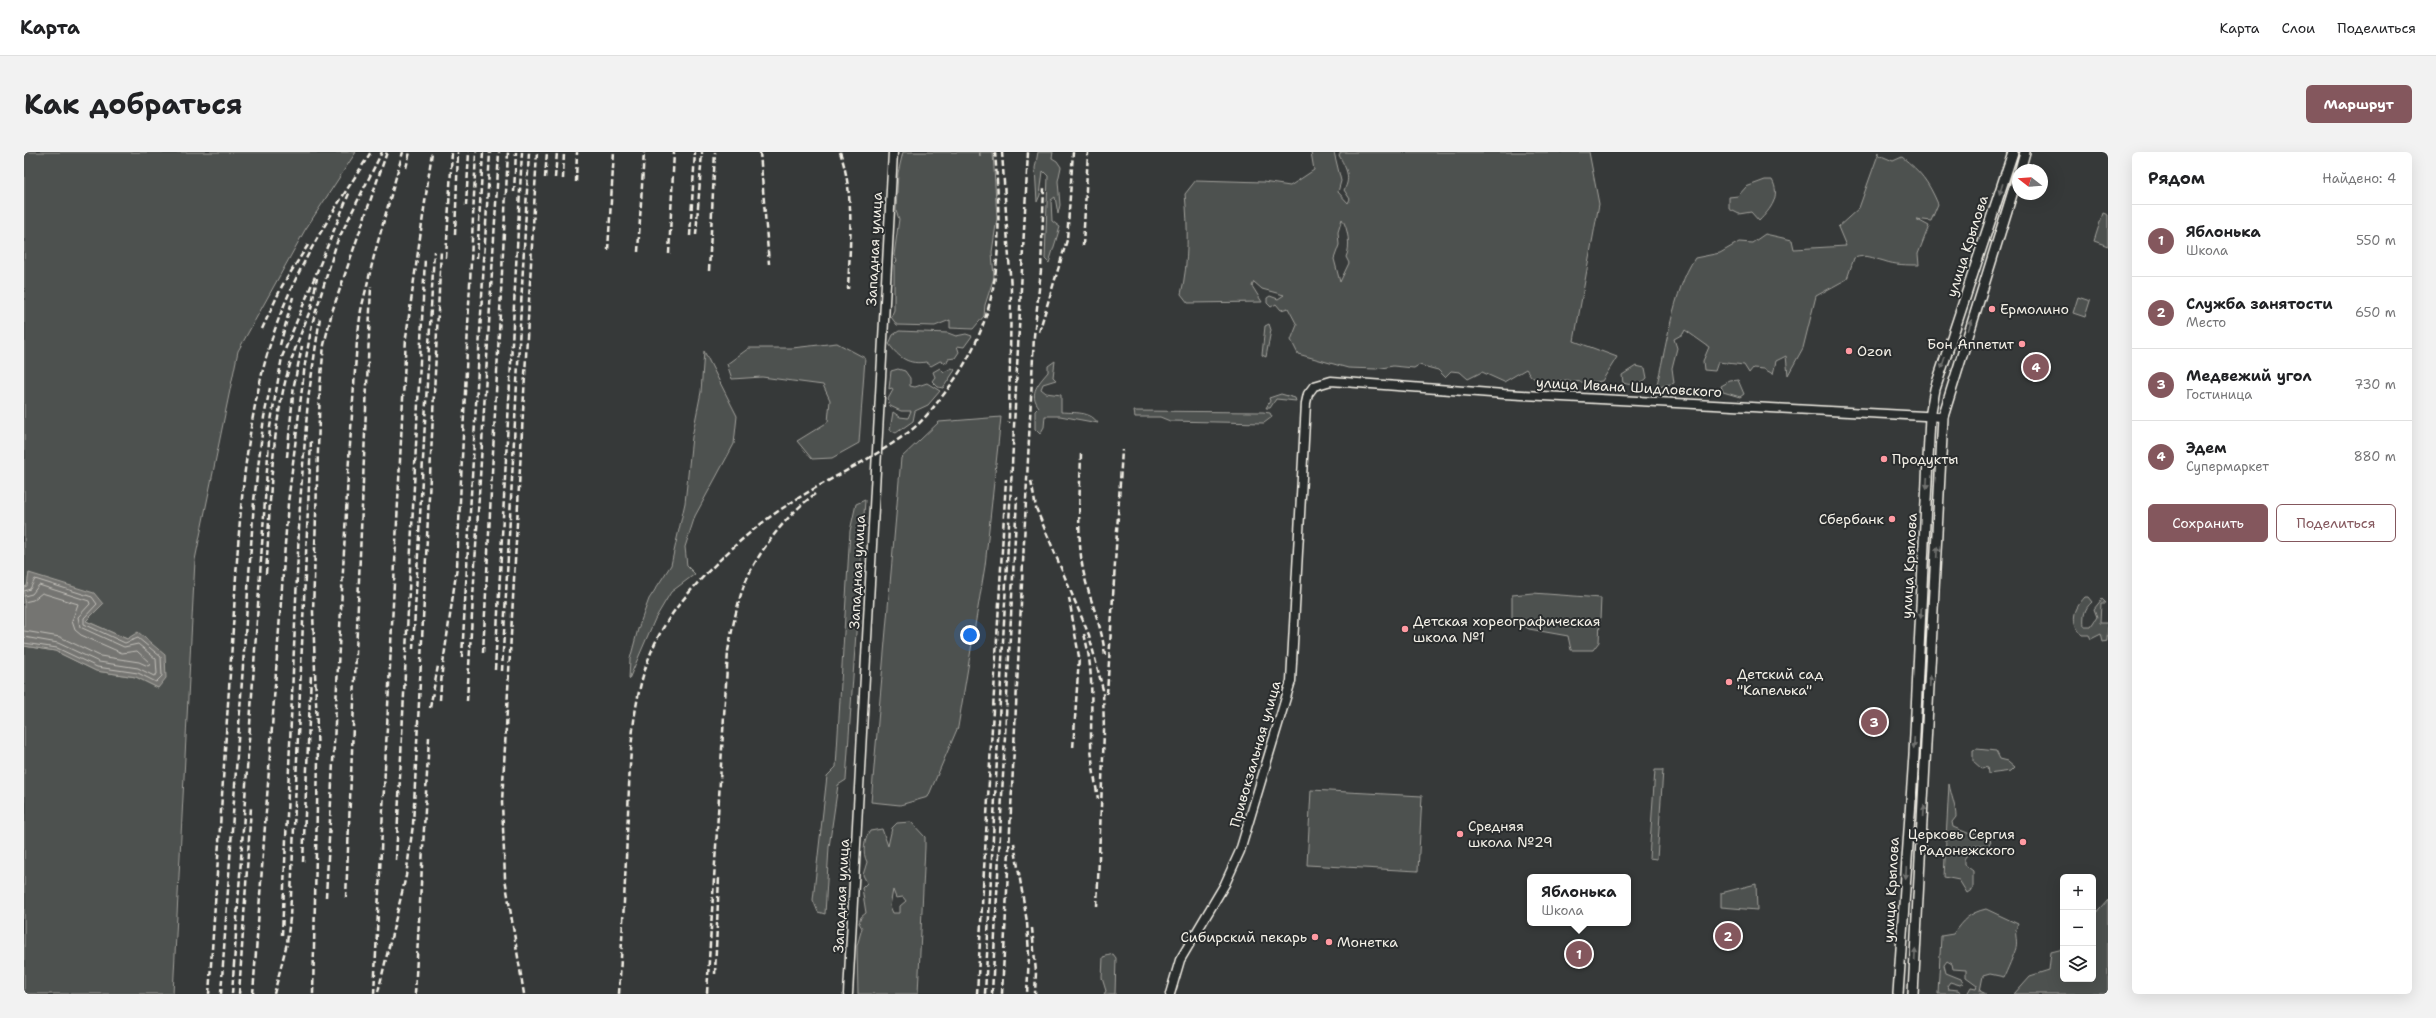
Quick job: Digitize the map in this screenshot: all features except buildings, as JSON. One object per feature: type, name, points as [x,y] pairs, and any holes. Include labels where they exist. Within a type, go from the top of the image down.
[{"type":"main road","name":"улица Крылова","points":[[1898,994],[1914,755],[1930,416],[1935,388],[2013,152]]},
{"type":"main road","points":[[2022,164],[2025,152]]},
{"type":"main road","name":"улица Крылова","points":[[1913,994],[1943,417],[2012,194]]},
{"type":"street","name":"Западная улица","points":[[848,994],[893,152]]},
{"type":"street","name":"улица Ивана Шидловского","points":[[1314,386],[1331,381],[1504,394],[1943,417]]},
{"type":"street","name":"Привокзальная улица","points":[[1170,994],[1180,960],[1225,884],[1240,851],[1290,681],[1306,403],[1308,394],[1314,386]]},
{"type":"shaded area","points":[[24,152],[356,152],[305,230],[238,351],[195,560],[173,994],[24,994],[24,646],[55,651],[96,671],[136,677],[158,688],[127,639],[86,621],[29,573],[27,587],[24,587]]},
{"type":"shaded area","points":[[903,152],[979,152],[980,156],[980,152],[993,152],[997,218],[992,252],[994,277],[985,305],[984,316],[973,329],[950,328],[950,320],[935,326],[897,325],[891,317],[894,310],[894,264],[897,261],[894,255],[899,219],[896,211],[898,173]]},
{"type":"shaded area","points":[[1038,152],[1053,152],[1052,158],[1057,161],[1061,167],[1058,181],[1060,205],[1058,214],[1055,197],[1051,200],[1052,221],[1060,227],[1049,263],[1045,259],[1048,176],[1043,171],[1040,195],[1037,202],[1035,168]]},
{"type":"shaded area","points":[[1311,152],[1334,152],[1341,181],[1338,192],[1348,203],[1350,199],[1344,190],[1348,176],[1339,155],[1341,152],[1589,152],[1599,204],[1574,341],[1617,357],[1602,381],[1589,383],[1567,380],[1541,383],[1531,376],[1526,369],[1504,382],[1482,372],[1468,379],[1460,372],[1451,371],[1445,377],[1438,370],[1419,365],[1414,368],[1393,366],[1376,369],[1348,368],[1298,354],[1291,340],[1297,325],[1288,308],[1281,310],[1276,304],[1271,307],[1267,303],[1267,298],[1270,296],[1278,299],[1284,295],[1262,289],[1254,282],[1252,286],[1262,302],[1188,303],[1181,294],[1187,257],[1187,219],[1185,194],[1196,180],[1263,182],[1290,186],[1314,170]],"holes":[[[1342,219],[1349,243],[1346,257],[1349,263],[1340,282],[1334,259],[1339,245],[1338,232]]]},
{"type":"shaded area","points":[[1879,152],[1879,155],[1893,161],[1902,157],[1909,162],[1919,172],[1931,189],[1938,204],[1931,221],[1916,219],[1929,226],[1918,254],[1919,265],[1897,264],[1866,256],[1854,258],[1847,279],[1816,296],[1803,348],[1788,375],[1786,356],[1776,361],[1773,374],[1764,369],[1753,368],[1749,373],[1744,365],[1718,362],[1715,371],[1704,370],[1703,361],[1709,347],[1685,330],[1683,334],[1674,339],[1677,348],[1672,368],[1674,383],[1656,388],[1671,321],[1681,286],[1687,271],[1695,258],[1720,253],[1739,242],[1752,243],[1765,234],[1792,240],[1794,249],[1846,246],[1838,227],[1859,208]]},
{"type":"shaded area","points":[[1765,180],[1772,180],[1775,186],[1775,197],[1771,207],[1759,221],[1751,212],[1739,214],[1729,209],[1729,197],[1738,196],[1746,187]]},
{"type":"shaded area","points":[[2103,213],[2108,215],[2108,246],[2094,241]]},
{"type":"shaded area","points":[[2078,297],[2090,301],[2085,317],[2073,313]]},
{"type":"shaded area","points":[[1269,324],[1271,330],[1266,357],[1262,355],[1265,326]]},
{"type":"shaded area","points":[[899,331],[948,333],[956,336],[966,334],[972,336],[964,347],[957,346],[959,352],[955,358],[948,359],[947,363],[940,361],[931,366],[926,362],[920,363],[909,361],[897,353],[889,344],[893,335]]},
{"type":"shaded area","points":[[837,343],[865,358],[859,443],[832,458],[812,459],[797,441],[828,422],[830,400],[823,385],[762,377],[732,379],[727,364],[749,348],[792,348]]},
{"type":"shaded area","points":[[704,351],[737,416],[734,444],[695,516],[685,547],[687,566],[695,574],[671,592],[655,619],[629,679],[630,659],[638,629],[649,599],[671,565],[685,503],[692,437],[701,392]]},
{"type":"shaded area","points":[[1055,361],[1053,377],[1056,380],[1043,384],[1041,389],[1046,393],[1061,395],[1061,412],[1091,416],[1098,423],[1060,416],[1045,416],[1044,427],[1040,434],[1035,429],[1035,411],[1039,407],[1034,397],[1036,388],[1048,372],[1048,366]]},
{"type":"shaded area","points":[[1636,366],[1645,368],[1647,378],[1636,385],[1623,383],[1622,375]]},
{"type":"shaded area","points":[[940,368],[944,372],[952,368],[955,370],[943,388],[938,387],[932,381],[935,377],[933,372]]},
{"type":"shaded area","points":[[898,369],[905,371],[910,378],[910,386],[915,387],[927,383],[940,391],[928,405],[915,411],[913,421],[896,433],[890,430],[893,412],[900,417],[908,418],[911,411],[901,411],[890,406],[888,399],[893,390],[892,388],[889,389],[891,371]]},
{"type":"shaded area","points":[[1738,380],[1744,394],[1740,397],[1723,392],[1721,386],[1730,381]]},
{"type":"shaded area","points":[[1281,394],[1295,398],[1296,401],[1276,399],[1270,408],[1266,408],[1270,401],[1269,398]]},
{"type":"shaded area","points":[[1134,411],[1263,412],[1270,413],[1272,417],[1264,423],[1170,421],[1160,417],[1135,417]]},
{"type":"shaded area","points":[[1001,417],[985,566],[958,727],[928,797],[900,805],[871,802],[901,458],[939,422]]},
{"type":"shaded area","points":[[865,500],[846,780],[838,785],[829,847],[825,914],[818,912],[813,900],[827,776],[836,767],[850,531],[856,504]]},
{"type":"shaded area","points":[[1533,593],[1601,598],[1599,642],[1593,650],[1571,650],[1568,636],[1529,629],[1512,619],[1512,595]]},
{"type":"shaded area","points":[[2085,597],[2088,597],[2092,602],[2087,607],[2085,613],[2084,626],[2091,626],[2097,617],[2094,609],[2102,599],[2106,603],[2101,603],[2100,623],[2108,623],[2107,641],[2103,642],[2101,634],[2091,639],[2089,635],[2082,635],[2078,630],[2074,616]]},
{"type":"shaded area","points":[[1973,750],[1996,751],[2000,759],[2008,761],[2015,767],[2011,771],[1988,774],[1987,767],[1982,769],[1973,761]]},
{"type":"shaded area","points":[[1655,770],[1663,770],[1657,859],[1649,858]]},
{"type":"shaded area","points":[[1949,784],[1956,813],[1956,817],[1952,822],[1953,827],[1970,834],[1982,832],[1991,841],[1988,846],[1974,846],[1964,859],[1964,864],[1973,871],[1973,889],[1967,893],[1959,880],[1944,877]]},
{"type":"shaded area","points":[[1311,790],[1422,796],[1418,871],[1307,865]]},
{"type":"shaded area","points":[[911,822],[925,837],[918,994],[858,994],[857,946],[862,928],[859,923],[861,917],[866,913],[862,888],[867,883],[863,875],[867,862],[864,850],[865,842],[870,831],[882,829],[888,846],[892,828],[897,823]],"holes":[[[893,890],[896,898],[903,897],[906,901],[900,906],[900,913],[893,913],[890,906]]]},
{"type":"shaded area","points":[[1756,884],[1757,910],[1721,907],[1721,893]]},
{"type":"shaded area","points":[[2108,900],[2108,994],[2014,994],[2030,976],[2049,970],[2051,952],[2060,950],[2060,982],[2096,982],[2096,914]]},
{"type":"shaded area","points":[[1986,909],[2018,924],[2016,931],[2016,948],[2004,977],[1990,974],[1983,976],[1980,991],[1986,994],[1967,994],[1971,987],[1976,988],[1977,985],[1966,977],[1966,970],[1953,969],[1952,964],[1947,961],[1944,965],[1946,973],[1961,979],[1963,983],[1960,985],[1950,982],[1947,986],[1948,989],[1958,990],[1963,994],[1938,994],[1941,936],[1953,934],[1967,918]]},
{"type":"shaded area","points":[[1113,954],[1116,958],[1115,994],[1104,994],[1106,991],[1102,978],[1103,957]]},
{"type":"water","points":[[29,573],[94,593],[103,604],[86,621],[127,639],[138,632],[165,655],[166,678],[158,688],[136,677],[96,671],[55,651],[24,646],[24,587],[27,586]]},
{"type":"railway","points":[[209,994],[237,557],[245,467],[252,422],[261,378],[273,336],[288,296],[316,240],[371,152]]},
{"type":"railway","points":[[253,994],[288,503],[305,364],[312,324],[337,242],[382,152]]},
{"type":"railway","points":[[313,994],[318,759],[313,612],[320,386],[324,345],[332,312],[387,152]]},
{"type":"railway","points":[[326,897],[348,474],[357,341],[361,310],[374,256],[403,152]]},
{"type":"railway","points":[[406,168],[410,152]]},
{"type":"railway","points":[[374,994],[406,337],[432,152]]},
{"type":"railway","points":[[446,258],[452,152]]},
{"type":"railway","points":[[455,235],[458,152]]},
{"type":"railway","points":[[466,206],[469,152]]},
{"type":"railway","points":[[440,700],[442,671],[457,567],[476,152]]},
{"type":"railway","points":[[477,258],[483,152]]},
{"type":"railway","points":[[462,657],[490,152]]},
{"type":"railway","points":[[467,701],[499,152]]},
{"type":"railway","points":[[483,653],[508,152]]},
{"type":"railway","points":[[514,192],[516,152]]},
{"type":"railway","points":[[495,670],[522,152]]},
{"type":"railway","points":[[502,671],[529,152]]},
{"type":"railway","points":[[524,994],[505,878],[502,802],[537,152]]},
{"type":"railway","points":[[545,178],[547,152]]},
{"type":"railway","points":[[555,178],[557,152]]},
{"type":"railway","points":[[563,179],[564,152]]},
{"type":"railway","points":[[576,182],[577,152]]},
{"type":"railway","points":[[608,250],[614,152]]},
{"type":"railway","points":[[638,252],[644,152]]},
{"type":"railway","points":[[669,254],[674,152]]},
{"type":"railway","points":[[690,236],[695,152]]},
{"type":"railway","points":[[696,235],[702,152]]},
{"type":"railway","points":[[709,271],[715,152]]},
{"type":"railway","points":[[760,152],[769,264]]},
{"type":"railway","points":[[840,152],[845,169],[850,203],[848,289]]},
{"type":"railway","points":[[619,994],[631,751],[638,696],[645,670],[655,644],[668,620],[692,590],[722,558],[755,529],[786,506],[892,444],[922,421],[944,394],[964,365],[978,337],[988,308],[995,279],[998,249],[995,152]]},
{"type":"railway","points":[[1002,152],[1011,289],[1009,423]]},
{"type":"railway","points":[[985,994],[1028,152]]},
{"type":"railway","points":[[1039,332],[1067,240],[1073,152]]},
{"type":"railway","points":[[1083,246],[1088,152]]},
{"type":"railway","points":[[1002,994],[1034,336],[1041,270],[1044,187]]},
{"type":"railway","points":[[232,994],[270,427],[282,357],[350,191]]},
{"type":"railway","points":[[262,329],[282,286],[308,245]]},
{"type":"railway","points":[[378,992],[406,876],[413,825],[441,250]]},
{"type":"railway","points":[[413,649],[434,251]]},
{"type":"railway","points":[[396,860],[425,258]]},
{"type":"railway","points":[[311,309],[317,278]]},
{"type":"railway","points":[[346,898],[371,286]]},
{"type":"railway","points":[[280,345],[293,297]]},
{"type":"railway","points":[[266,574],[272,465],[277,422],[290,365],[312,306]]},
{"type":"railway","points":[[282,935],[300,504],[308,400],[320,317]]},
{"type":"railway","points":[[287,457],[294,385],[302,346]]},
{"type":"railway","points":[[221,994],[254,501],[264,417],[270,388]]},
{"type":"railway","points":[[274,994],[287,943],[290,918],[311,440]]},
{"type":"railway","points":[[1107,694],[1122,450]]},
{"type":"railway","points":[[1081,454],[1079,523],[1080,551],[1084,576],[1101,633],[1105,657]]},
{"type":"railway","points":[[977,994],[1006,479]]},
{"type":"railway","points":[[1031,481],[1036,508],[1089,635],[1103,690],[1104,732],[1097,907]]},
{"type":"railway","points":[[707,993],[728,651],[733,627],[743,588],[755,562],[783,524],[804,502],[815,494]]},
{"type":"railway","points":[[992,994],[1017,497]]},
{"type":"railway","points":[[1069,598],[1079,657],[1073,749]]},
{"type":"railway","points":[[1084,634],[1091,674],[1091,748],[1098,799]]},
{"type":"railway","points":[[430,708],[438,666]]},
{"type":"railway","points":[[303,862],[311,674]]},
{"type":"railway","points":[[415,994],[429,737]]},
{"type":"railway","points":[[239,994],[251,807]]},
{"type":"railway","points":[[1014,843],[1027,922],[1029,955],[1027,994]]},
{"type":"railway","points":[[715,974],[719,876]]},
{"type":"railway","points":[[1032,928],[1036,972],[1035,994]]},
{"type":"place","name":"Ермолино","points":[[1992,309]]},
{"type":"place","name":"Бон Аппетит","points":[[2022,344]]},
{"type":"place","name":"Ozon","points":[[1849,351]]},
{"type":"place","name":"Эдем","points":[[2036,367]]},
{"type":"place","name":"Продукты","points":[[1884,459]]},
{"type":"place","name":"Сбербанк","points":[[1892,519]]},
{"type":"place","name":"Детская хореографическая школа №1","points":[[1405,629]]},
{"type":"place","name":"Детский сад \"Капелька\"","points":[[1729,682]]},
{"type":"place","name":"Медвежий угол","points":[[1874,722]]},
{"type":"place","name":"Средняя школа №29","points":[[1460,834]]},
{"type":"place","name":"Церковь Сергия Радонежского","points":[[2023,842]]},
{"type":"place","name":"Служба занятости","points":[[1728,936]]},
{"type":"place","name":"Сибирский пекарь","points":[[1315,937]]},
{"type":"place","name":"Монетка","points":[[1329,942]]},
{"type":"place","name":"Яблонька","points":[[1579,954]]}]
